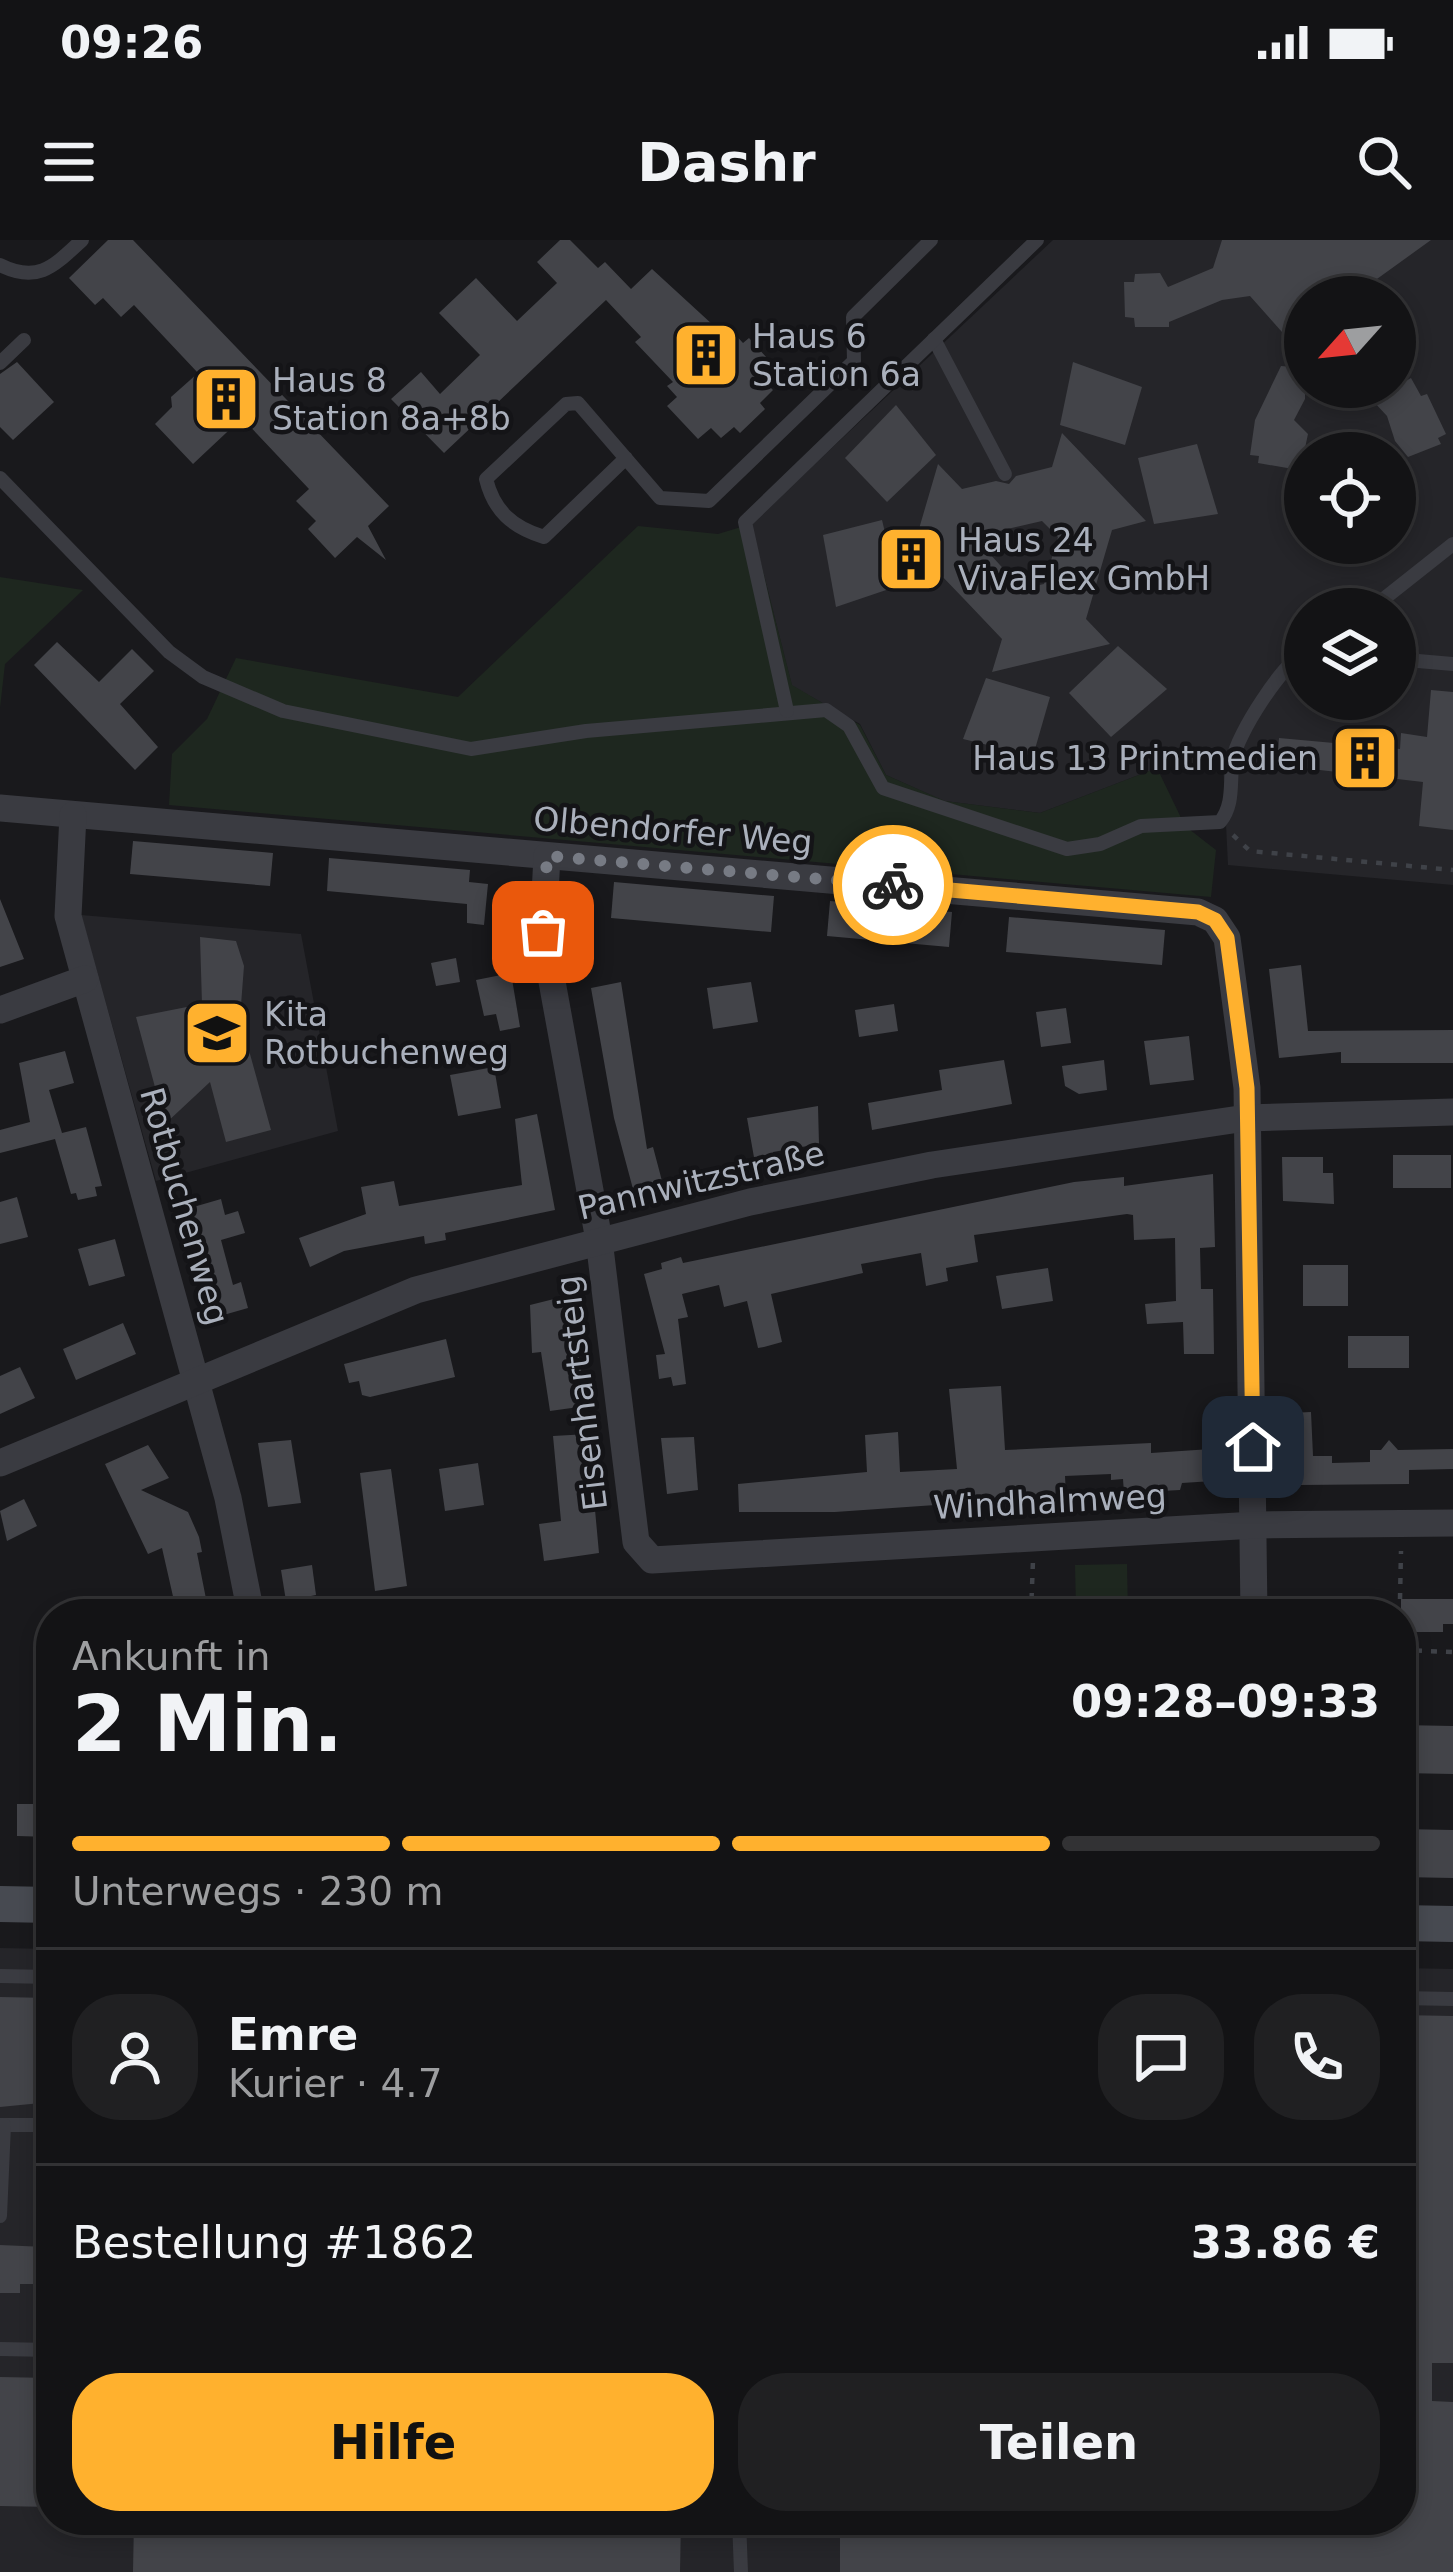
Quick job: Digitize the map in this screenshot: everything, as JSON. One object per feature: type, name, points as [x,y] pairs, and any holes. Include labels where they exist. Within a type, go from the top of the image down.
[{"type":"main road","points":[[0,1904],[36,1905]]},
{"type":"main road","points":[[1416,1923],[1453,1924]]},
{"type":"street","name":"Olbendorfer Weg","points":[[0,808],[1198,912],[1215,920],[1227,938],[1246,1118],[1254,1599]]},
{"type":"street","name":"Rotbuchenweg","points":[[74,815],[68,916],[228,1498],[248,1599]]},
{"type":"street","name":"Eisenhartsteig","points":[[547,856],[543,932],[599,1240],[636,1542],[652,1560]]},
{"type":"street","points":[[0,1010],[85,979]]},
{"type":"street","name":"Pannwitzstraße","points":[[0,1463],[416,1290],[599,1240],[932,1165],[1246,1118],[1453,1112]]},
{"type":"street","name":"Windhalmweg","points":[[652,1560],[1255,1525],[1453,1523]]},
{"type":"lane","points":[[0,266],[32,276],[49,272],[82,240]]},
{"type":"lane","points":[[626,458],[544,537],[520,530],[500,512],[486,478],[566,404],[578,403],[626,458],[660,498],[709,501],[854,361],[853,317],[931,240]]},
{"type":"lane","points":[[787,711],[745,522],[1037,240]]},
{"type":"lane","points":[[934,339],[1005,474]]},
{"type":"lane","points":[[0,363],[24,340]]},
{"type":"lane","points":[[0,478],[170,652],[203,676],[283,711],[471,749],[586,731],[826,710],[849,727],[884,788],[1067,849],[1100,844],[1141,826],[1220,822],[1230,810],[1233,754],[1284,668]]},
{"type":"lane","points":[[1397,588],[1453,544]]},
{"type":"lane","points":[[1416,661],[1453,664]]},
{"type":"lane","points":[[0,1976],[36,1977]]},
{"type":"lane","points":[[1416,1998],[1453,1999]]},
{"type":"lane","points":[[0,2216],[2,2125],[36,2126]]},
{"type":"lane","points":[[0,2349],[36,2350]]},
{"type":"lane","points":[[740,2535],[741,2572]]},
{"type":"path","points":[[1220,822],[1250,851],[1453,870]]},
{"type":"path","points":[[1400,1599],[1401,1540]]},
{"type":"path","points":[[1032,1599],[1034,1555]]},
{"type":"path","points":[[1416,1651],[1453,1652]]},
{"type":"shaded area","points":[[1053,240],[1453,240],[1453,885],[1228,865],[1223,763],[1157,768],[1040,813],[944,801],[886,775],[860,724],[792,686],[751,524]]},
{"type":"shaded area","points":[[751,524],[792,685],[860,725],[886,775],[945,801],[1040,813],[1157,768],[1185,826],[1216,850],[1211,897],[169,805],[172,754],[207,719],[236,658],[458,697],[638,526],[718,534]]},
{"type":"shaded area","points":[[0,577],[83,590],[5,664],[0,708]]},
{"type":"shaded area","name":"Kita Rotbuchenweg","points":[[81,915],[301,934],[338,1131],[156,1181]]},
{"type":"shaded area","points":[[1127,1564],[1128,1599],[1076,1599],[1075,1565]]},
{"type":"shaded area","points":[[0,1948],[36,1949],[36,2535],[1416,2535],[1416,1968],[1453,1969],[1453,2572],[0,2572]]},
{"type":"building","name":"Haus 8 Station 8a+8b","points":[[108,240],[133,240],[389,506],[368,526],[386,560],[357,537],[335,558],[308,529],[316,521],[296,501],[309,489],[242,418],[193,464],[155,424],[172,407],[171,397],[198,373],[134,305],[121,317],[103,298],[95,305],[69,278]]},
{"type":"building","points":[[560,240],[570,240],[598,268],[605,262],[631,289],[652,269],[725,336],[731,330],[743,343],[749,338],[776,368],[763,380],[773,390],[760,403],[765,409],[740,433],[734,427],[721,438],[711,428],[698,439],[667,406],[677,397],[667,386],[673,382],[635,342],[641,337],[606,300],[444,453],[391,399],[421,372],[440,394],[480,355],[439,313],[476,278],[517,321],[557,283],[537,262]]},
{"type":"building","points":[[1222,240],[1431,240],[1381,276],[1284,276],[1284,334],[1250,296],[1222,300],[1169,322],[1169,327],[1135,327],[1134,318],[1125,317],[1124,282],[1134,282],[1135,274],[1160,273],[1168,287],[1213,268]]},
{"type":"building","points":[[17,362],[54,402],[13,440],[0,427],[0,374]]},
{"type":"building","points":[[1073,362],[1142,387],[1125,445],[1060,425]]},
{"type":"building","points":[[1284,366],[1284,408],[1300,408],[1294,420],[1306,432],[1284,432],[1284,467],[1258,463],[1259,456],[1250,455],[1255,420]]},
{"type":"building","points":[[1416,387],[1421,396],[1427,394],[1446,434],[1438,438],[1441,444],[1416,454],[1416,432],[1392,432],[1380,408],[1416,408]]},
{"type":"building","points":[[896,405],[936,455],[887,502],[845,458]]},
{"type":"building","points":[[1062,433],[1146,521],[1112,530],[1086,619],[1110,644],[992,672],[1002,639],[964,599],[938,572],[904,580],[938,464],[962,489],[996,481],[1009,484],[1016,476],[1052,467]],"holes":[[[1042,521],[1058,537],[1044,584],[1022,589],[989,553],[995,532]]]},
{"type":"building","points":[[1197,444],[1218,514],[1154,524],[1138,458]]},
{"type":"building","points":[[882,520],[898,586],[836,607],[823,535]]},
{"type":"building","points":[[57,642],[99,682],[132,649],[154,671],[120,704],[158,747],[135,770],[34,665]]},
{"type":"building","points":[[1118,646],[1167,689],[1111,737],[1069,693]]},
{"type":"building","points":[[986,678],[1050,697],[1033,756],[963,739]]},
{"type":"building","name":"Haus 13 Printmedien","points":[[1431,690],[1453,692],[1453,830],[1419,826],[1423,782],[1277,765],[1279,738],[1400,749],[1401,733],[1427,737]]},
{"type":"building","points":[[133,841],[273,853],[270,886],[130,874]]},
{"type":"building","points":[[329,858],[470,870],[469,882],[488,884],[484,925],[467,923],[467,904],[327,891]]},
{"type":"building","points":[[614,882],[774,896],[771,932],[611,918]]},
{"type":"building","points":[[0,899],[24,959],[0,967]]},
{"type":"building","points":[[830,901],[952,912],[949,947],[827,936]]},
{"type":"building","points":[[1009,917],[1165,930],[1162,965],[1006,952]]},
{"type":"building","points":[[200,937],[236,941],[244,966],[240,1018],[271,1130],[226,1142],[210,1082],[165,1124],[136,1017],[202,1004]]},
{"type":"building","points":[[456,958],[460,982],[436,986],[431,963]]},
{"type":"building","points":[[1301,965],[1308,1031],[1453,1030],[1453,1063],[1341,1063],[1341,1052],[1279,1058],[1269,969]]},
{"type":"building","points":[[511,973],[520,1027],[500,1031],[496,1014],[484,1016],[476,980]]},
{"type":"building","points":[[621,982],[647,1149],[653,1147],[662,1181],[633,1189],[614,1118],[591,988]]},
{"type":"building","points":[[751,982],[758,1022],[713,1029],[707,988]]},
{"type":"building","points":[[894,1004],[898,1031],[859,1037],[855,1010]]},
{"type":"building","points":[[1066,1008],[1071,1043],[1041,1047],[1036,1012]]},
{"type":"building","points":[[1189,1036],[1194,1080],[1150,1085],[1144,1041]]},
{"type":"building","points":[[65,1051],[74,1083],[49,1090],[62,1133],[86,1127],[102,1186],[95,1187],[97,1196],[78,1200],[76,1193],[71,1194],[55,1139],[0,1153],[0,1130],[30,1122],[19,1063]]},
{"type":"building","points":[[1004,1060],[1012,1104],[872,1130],[868,1103],[942,1090],[939,1070]]},
{"type":"building","points":[[1104,1060],[1107,1090],[1079,1094],[1065,1086],[1062,1066]]},
{"type":"building","points":[[494,1067],[501,1108],[458,1116],[450,1075]]},
{"type":"building","points":[[818,1106],[819,1144],[773,1152],[774,1159],[755,1163],[747,1118]]},
{"type":"building","points":[[537,1114],[555,1210],[445,1233],[446,1240],[425,1244],[424,1236],[344,1251],[310,1267],[299,1238],[366,1214],[361,1187],[394,1181],[399,1206],[522,1185],[515,1119]]},
{"type":"building","points":[[1393,1155],[1451,1155],[1451,1188],[1393,1188]]},
{"type":"building","points":[[1282,1157],[1323,1157],[1323,1173],[1333,1173],[1334,1204],[1283,1201]]},
{"type":"building","points":[[1213,1174],[1215,1247],[1200,1248],[1201,1289],[1213,1289],[1214,1354],[1184,1354],[1183,1322],[1147,1324],[1145,1304],[1176,1301],[1175,1238],[1134,1240],[1133,1215],[1127,1214],[974,1235],[978,1262],[946,1268],[948,1281],[926,1286],[921,1253],[861,1264],[863,1273],[771,1294],[782,1342],[764,1347],[758,1348],[747,1301],[724,1307],[719,1285],[682,1294],[688,1317],[678,1319],[686,1384],[673,1386],[671,1377],[659,1379],[656,1355],[665,1354],[644,1274],[662,1269],[661,1263],[681,1257],[683,1263],[1074,1182],[1124,1177],[1124,1186]]},
{"type":"building","points":[[17,1197],[28,1237],[0,1244],[0,1202]]},
{"type":"building","points":[[221,1199],[225,1215],[238,1211],[245,1233],[221,1240],[233,1285],[241,1282],[248,1308],[220,1316],[190,1208]]},
{"type":"building","points":[[115,1239],[125,1276],[89,1286],[78,1249]]},
{"type":"building","points":[[1303,1265],[1348,1265],[1348,1306],[1303,1306]]},
{"type":"building","points":[[1048,1268],[1053,1301],[1002,1309],[996,1276]]},
{"type":"building","points":[[570,1295],[586,1406],[550,1411],[541,1352],[532,1353],[530,1305]]},
{"type":"building","points":[[123,1323],[136,1354],[76,1380],[63,1349]]},
{"type":"building","points":[[1348,1336],[1409,1336],[1409,1368],[1348,1368]]},
{"type":"building","points":[[446,1339],[455,1377],[370,1397],[362,1395],[359,1381],[349,1383],[344,1364]]},
{"type":"building","points":[[20,1367],[35,1398],[0,1414],[0,1376]]},
{"type":"building","points":[[1001,1386],[1005,1450],[1151,1443],[1151,1453],[1211,1449],[1213,1481],[1182,1483],[1180,1490],[1124,1493],[1123,1479],[1111,1480],[1111,1474],[1065,1476],[1066,1496],[835,1512],[739,1512],[738,1484],[867,1472],[865,1435],[898,1432],[900,1472],[957,1469],[949,1389]]},
{"type":"building","points":[[1311,1412],[1313,1456],[1332,1456],[1332,1463],[1370,1462],[1370,1450],[1381,1450],[1389,1440],[1398,1450],[1453,1449],[1453,1469],[1409,1470],[1409,1484],[1300,1485],[1299,1471],[1292,1471],[1290,1413]]},
{"type":"building","points":[[588,1434],[599,1553],[544,1561],[539,1524],[561,1521],[553,1436]]},
{"type":"building","points":[[694,1437],[698,1490],[667,1494],[661,1438]]},
{"type":"building","points":[[291,1440],[301,1503],[268,1507],[258,1443]]},
{"type":"building","points":[[148,1445],[169,1478],[141,1490],[188,1512],[199,1537],[202,1552],[197,1553],[206,1599],[174,1599],[162,1548],[148,1554],[105,1464]]},
{"type":"building","points":[[478,1463],[484,1505],[445,1511],[439,1469]]},
{"type":"building","points":[[391,1469],[407,1586],[375,1591],[360,1473]]},
{"type":"building","points":[[24,1499],[37,1526],[7,1541],[0,1511]]},
{"type":"building","points":[[312,1565],[316,1595],[286,1599],[281,1570]]},
{"type":"building","points":[[1416,1599],[1453,1599],[1453,1624],[1443,1624],[1443,1632],[1416,1632]]},
{"type":"building","points":[[1416,1725],[1453,1726],[1453,1774],[1416,1773]]},
{"type":"building","points":[[17,1804],[36,1804],[36,1837],[17,1836]]},
{"type":"building","points":[[1416,1829],[1453,1830],[1453,1878],[1416,1877]]},
{"type":"building","points":[[0,1997],[36,1998],[36,2103],[0,2107]]},
{"type":"building","points":[[1416,2015],[1453,2016],[1453,2363],[1432,2363],[1432,2401],[1453,2402],[1453,2572],[840,2572],[840,2535],[1416,2535]]},
{"type":"building","points":[[0,2245],[36,2247],[36,2284],[20,2284],[20,2293],[0,2293]]},
{"type":"building","points":[[0,2377],[36,2378],[36,2507],[0,2506]]},
{"type":"building","points":[[134,2535],[681,2535],[680,2572],[133,2572]]},
{"type":"way so far","points":[[543,932],[547,856],[893,885]]},
{"type":"place","name":"Haus 6 Station 6a","points":[[706,355]]},
{"type":"place","name":"Haus 8 Station 8a+8b","points":[[226,399]]},
{"type":"place","name":"Haus 24 VivaFlex GmbH","points":[[911,559]]},
{"type":"place","name":"Haus 13 Printmedien","points":[[1365,758]]},
{"type":"place","name":"Kita Rotbuchenweg","points":[[217,1033]]},
{"type":"route","points":[[893,885],[1198,912],[1215,920],[1227,938],[1247,1088],[1253,1447]]}]
